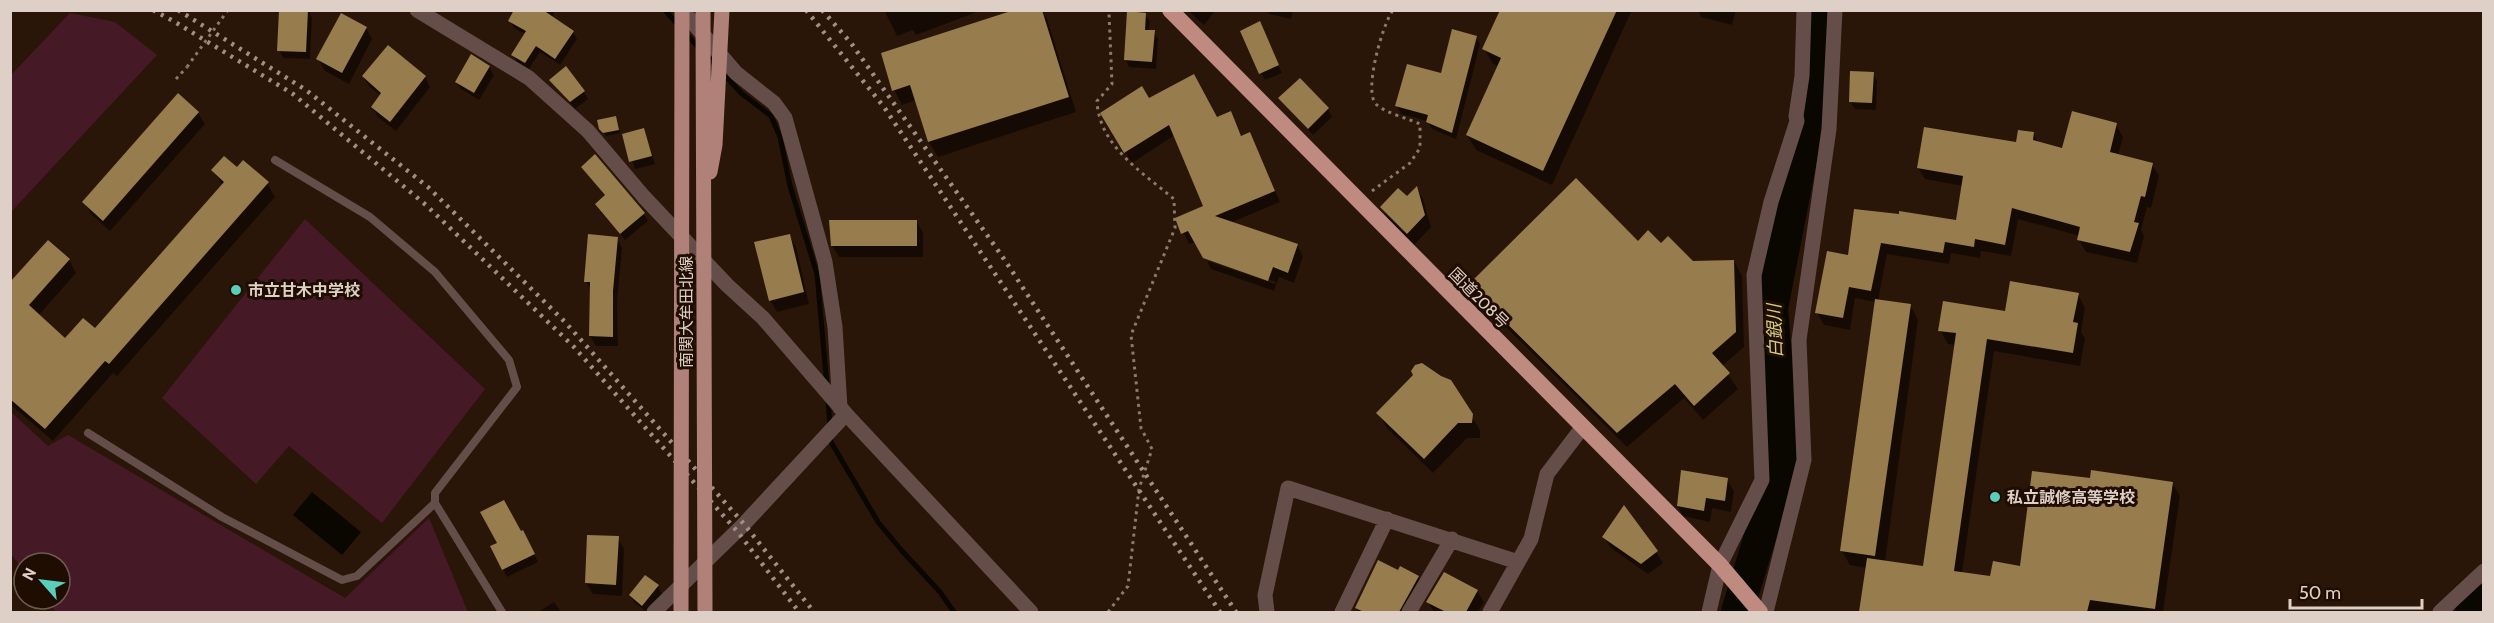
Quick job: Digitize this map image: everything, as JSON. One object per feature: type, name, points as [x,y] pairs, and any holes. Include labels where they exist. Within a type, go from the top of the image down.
[{"type":"highway","name":"国道208号","points":[[1170,10],[1720,565],[1761,612]]},
{"type":"main road","name":"南関大牟田北線","points":[[681,612],[682,10]]},
{"type":"main road","name":"南関大牟田北線","points":[[703,10],[705,612]]},
{"type":"main road","points":[[704,201],[716,145],[722,10]]},
{"type":"street","points":[[417,10],[529,78],[588,131],[644,197],[727,285],[763,318],[843,411],[1031,612]]},
{"type":"street","points":[[654,612],[744,524],[843,411],[835,327],[825,262],[785,118],[774,103],[736,74],[682,10]]},
{"type":"street","points":[[1709,612],[1720,565],[1762,480],[1754,275],[1771,202],[1797,121],[1802,76],[1804,10]]},
{"type":"street","points":[[1766,612],[1804,460],[1799,340],[1829,129],[1835,10]]},
{"type":"street","points":[[1490,612],[1531,539],[1547,474],[1582,428]]},
{"type":"street","points":[[1267,612],[1265,595],[1288,488],[1518,562]]},
{"type":"street","points":[[1342,612],[1387,519]]},
{"type":"street","points":[[1409,612],[1452,540]]},
{"type":"street","points":[[2440,612],[2484,572]]},
{"type":"lane","points":[[275,160],[370,217],[435,272],[509,360],[517,387],[435,493],[435,503],[502,612]]},
{"type":"lane","points":[[88,433],[222,517],[342,580],[357,576],[435,503]]},
{"type":"path","points":[[176,79],[228,10]]},
{"type":"path","points":[[1108,612],[1128,586],[1139,489],[1152,448],[1141,428],[1131,335],[1175,228],[1174,199],[1116,150],[1098,118],[1096,101],[1113,84],[1109,13],[1112,10]]},
{"type":"path","points":[[1358,201],[1410,163],[1420,148],[1420,124],[1377,105],[1372,98],[1375,62],[1383,31],[1393,10]]},
{"type":"shaded area","points":[[70,13],[115,22],[157,55],[11,212],[11,75]]},
{"type":"shaded area","points":[[305,219],[485,389],[382,523],[289,446],[256,484],[162,398]]},
{"type":"shaded area","points":[[11,412],[48,446],[68,435],[345,598],[429,518],[468,612],[56,612],[72,611],[72,551],[12,551],[11,554]]},
{"type":"shaded area","points":[[312,492],[361,532],[342,555],[293,515]]},
{"type":"building","points":[[279,10],[308,10],[306,52],[277,51]]},
{"type":"building","points":[[514,10],[543,10],[574,31],[555,59],[536,46],[525,63],[511,55],[526,31],[508,21]]},
{"type":"building","points":[[1014,10],[1042,10],[1069,97],[928,142],[910,85],[892,91],[881,53]]},
{"type":"building","points":[[1500,10],[1617,10],[1543,171],[1466,135],[1501,58],[1482,49]]},
{"type":"building","points":[[1127,11],[1146,13],[1145,30],[1155,30],[1152,62],[1124,60]]},
{"type":"building","points":[[341,13],[367,27],[342,73],[316,59]]},
{"type":"building","points":[[1260,21],[1279,65],[1259,74],[1240,31]]},
{"type":"building","points":[[1452,29],[1477,36],[1452,133],[1426,122],[1428,115],[1395,106],[1407,64],[1441,73]]},
{"type":"building","points":[[388,45],[426,76],[390,122],[371,107],[381,93],[362,76]]},
{"type":"building","points":[[471,54],[490,66],[474,93],[455,82]]},
{"type":"building","points":[[566,66],[585,91],[570,102],[549,80]]},
{"type":"building","points":[[1850,71],[1874,72],[1872,103],[1849,102]]},
{"type":"building","points":[[1194,74],[1217,117],[1231,111],[1241,136],[1250,132],[1275,191],[1215,216],[1298,244],[1288,273],[1273,267],[1268,281],[1203,258],[1188,231],[1181,234],[1175,218],[1203,206],[1169,125],[1124,153],[1100,113],[1142,86],[1149,98]]},
{"type":"building","points":[[1300,78],[1329,108],[1308,129],[1278,98]]},
{"type":"building","points":[[178,93],[199,112],[103,221],[82,202]]},
{"type":"building","points":[[2072,111],[2117,123],[2110,152],[2153,163],[2145,197],[2141,196],[2134,222],[2139,223],[2130,252],[2077,240],[2080,227],[2012,208],[2005,245],[1975,239],[1974,247],[1945,242],[1943,253],[1881,243],[1871,291],[1849,287],[1843,318],[1815,313],[1827,251],[1848,255],[1854,209],[1899,214],[1899,211],[1956,220],[1963,176],[1917,168],[1924,127],[2016,142],[2018,130],[2034,132],[2033,140],[2062,148]]},
{"type":"building","points":[[616,116],[619,130],[603,133],[599,129],[597,120]]},
{"type":"building","points":[[644,128],[652,156],[629,162],[622,134]]},
{"type":"building","points":[[595,154],[645,213],[620,234],[595,204],[605,195],[581,167]]},
{"type":"building","points":[[224,156],[237,167],[243,160],[269,182],[109,364],[105,361],[45,429],[10,399],[10,282],[48,240],[70,259],[29,305],[65,338],[83,318],[95,328],[224,182],[211,170]]},
{"type":"building","points":[[1576,178],[1638,241],[1648,230],[1661,243],[1668,236],[1693,261],[1734,260],[1736,332],[1712,353],[1730,373],[1694,406],[1675,384],[1617,433],[1468,285]]},
{"type":"building","points":[[1417,186],[1425,215],[1407,234],[1380,207],[1398,188],[1407,196]]},
{"type":"building","points":[[829,220],[917,220],[917,246],[831,246]]},
{"type":"building","points":[[588,234],[618,237],[613,291],[613,337],[589,336],[590,282],[584,282]]},
{"type":"building","points":[[790,234],[804,292],[769,301],[754,242]]},
{"type":"building","points":[[2010,281],[2079,293],[2073,322],[2078,323],[2073,353],[1987,339],[1954,571],[1990,576],[1993,561],[2020,566],[2032,471],[2090,478],[2091,470],[2173,482],[2155,609],[2090,600],[2087,612],[1859,612],[1867,558],[1923,566],[1956,333],[1938,331],[1943,301],[2005,311]]},
{"type":"building","points":[[1875,299],[1911,304],[1875,556],[1840,551]]},
{"type":"building","points":[[1422,363],[1451,380],[1473,414],[1472,423],[1458,423],[1424,459],[1376,413],[1413,375],[1411,371],[1415,365]]},
{"type":"building","points":[[1681,470],[1728,478],[1725,501],[1706,498],[1704,511],[1677,506]]},
{"type":"building","points":[[504,500],[535,554],[502,570],[490,546],[497,543],[480,512]]},
{"type":"building","points":[[1624,505],[1658,551],[1641,564],[1602,537]]},
{"type":"building","points":[[587,535],[619,536],[616,585],[585,583]]},
{"type":"building","points":[[1378,560],[1398,570],[1400,566],[1419,576],[1399,612],[1364,612],[1355,608]]},
{"type":"building","points":[[1444,572],[1478,590],[1466,612],[1446,612],[1426,602]]},
{"type":"building","points":[[645,575],[659,585],[642,606],[629,595]]},
{"type":"waterway","points":[[665,10],[678,25]]},
{"type":"waterway","name":"白銀川","points":[[1737,612],[1784,458],[1772,308],[1815,88],[1813,10]]},
{"type":"waterway","points":[[686,34],[700,49]]},
{"type":"waterway","points":[[707,56],[741,93],[771,116],[780,137],[790,186],[817,274],[827,386]]},
{"type":"waterway","points":[[828,398],[831,442],[878,522],[940,592],[954,612]]},
{"type":"waterway","points":[[2471,612],[2484,600]]},
{"type":"railway","points":[[153,10],[293,94],[426,205],[573,346],[737,531],[799,612]]},
{"type":"railway","points":[[178,10],[306,90],[428,187],[565,322],[744,524],[814,612]]},
{"type":"railway","points":[[806,10],[884,107],[1220,612]]},
{"type":"railway","points":[[822,10],[851,43],[1004,259],[1236,612]]},
{"type":"place","name":"市立甘木中学校","points":[[236,290]]},
{"type":"place","name":"私立誠修高等学校","points":[[1995,497]]}]
